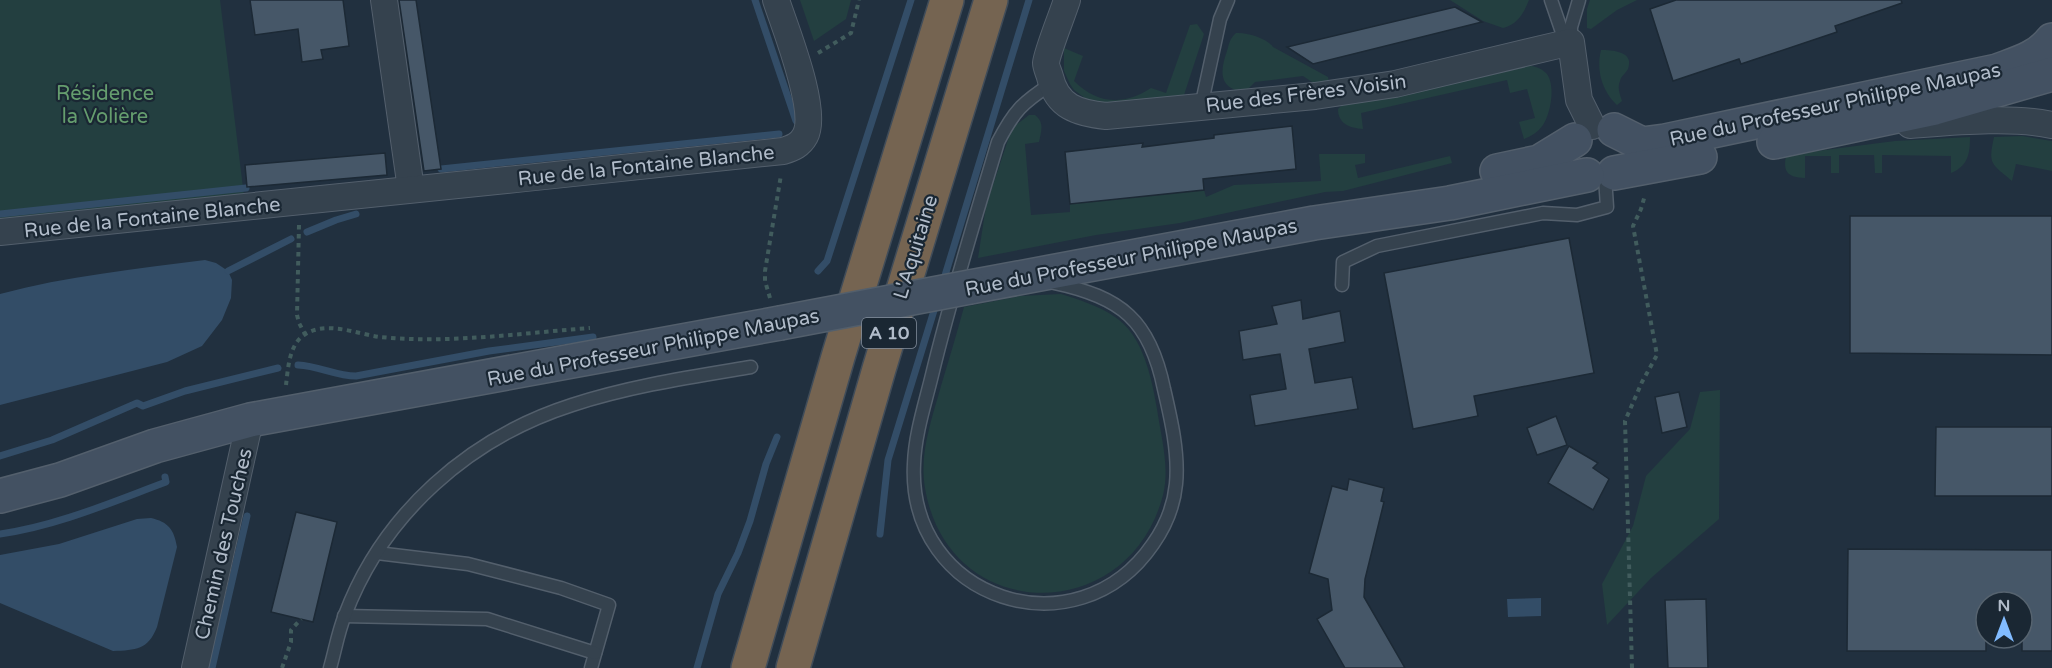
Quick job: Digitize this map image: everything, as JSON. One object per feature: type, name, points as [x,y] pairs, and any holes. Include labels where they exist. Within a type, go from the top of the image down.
[{"type":"highway","name":"A 10","points":[[748,668],[841,346],[946,0]]},
{"type":"highway","name":"L'Aquitaine","points":[[793,668],[882,358],[991,0]]},
{"type":"street","points":[[384,0],[411,189]]},
{"type":"street","name":"Rue de la Fontaine Blanche","points":[[0,232],[783,151],[797,146],[806,135],[810,118],[807,99],[776,0]]},
{"type":"street","points":[[1051,84],[1046,62],[1067,0]]},
{"type":"street","name":"Rue du Professeur Philippe Maupas","points":[[1314,223],[1465,176],[1539,162],[1594,132],[1642,144],[1752,124],[1997,71],[2029,59],[2052,40]]},
{"type":"street","points":[[1571,42],[1580,100],[1594,132]]},
{"type":"street","name":"Rue des Frères Voisin","points":[[1051,84],[1058,98],[1070,107],[1089,115],[1106,116],[1315,96],[1395,84],[1571,42]]},
{"type":"street","name":"Rue du Professeur Philippe Maupas","points":[[0,496],[60,480],[165,443],[250,420],[775,313],[970,287],[1314,223],[1602,175],[1838,130],[1935,108],[2052,74]]},
{"type":"street","name":"Rue du Professeur Philippe Maupas","points":[[1838,130],[1984,121],[2021,121],[2052,125]]},
{"type":"street","points":[[1594,132],[1620,136],[1626,152],[1620,167],[1602,175],[1576,164],[1573,156],[1594,132]]},
{"type":"street","name":"Chemin des Touches","points":[[195,668],[250,420]]},
{"type":"lane","points":[[1201,107],[1220,19],[1228,0]]},
{"type":"lane","points":[[1551,0],[1563,35],[1571,42]]},
{"type":"lane","points":[[1571,42],[1571,27],[1579,0]]},
{"type":"lane","points":[[1026,277],[1086,290],[1114,303],[1131,316],[1153,349],[1161,374],[1177,466],[1176,485],[1167,519],[1146,554],[1128,573],[1110,585],[1094,593],[1057,603],[1034,604],[1002,598],[971,584],[955,570],[940,554],[920,511],[915,487],[914,464],[919,430],[944,324],[998,142],[1011,116],[1026,101],[1051,84]]},
{"type":"lane","points":[[1341,285],[1343,262],[1377,246],[1542,213],[1577,215],[1607,207],[1602,175]]},
{"type":"lane","points":[[330,668],[344,616],[364,574],[390,531],[422,494],[465,458],[513,429],[571,405],[681,378],[751,367]]},
{"type":"lane","points":[[377,553],[468,564],[561,588],[609,605],[591,668]]},
{"type":"lane","points":[[344,616],[487,619],[595,653]]},
{"type":"path","points":[[797,66],[851,33],[859,0]]},
{"type":"path","points":[[775,313],[765,281],[765,270],[776,211],[783,151]]},
{"type":"path","points":[[1632,668],[1625,421],[1657,355],[1633,226],[1645,198],[1644,187]]},
{"type":"path","points":[[286,386],[293,351],[298,340],[305,334],[297,315],[299,227],[297,203]]},
{"type":"path","name":"Rue du Professeur Philippe Maupas","points":[[305,334],[317,329],[334,328],[399,339],[447,338],[592,328]]},
{"type":"path","points":[[282,668],[291,642],[291,630],[301,620]]},
{"type":"green space","name":"Résidence la Volière","points":[[0,0],[220,0],[244,196],[0,221]]},
{"type":"green space","points":[[800,0],[851,0],[846,19],[814,41]]},
{"type":"green space","points":[[1450,0],[1529,0],[1519,18],[1503,28],[1483,21]]},
{"type":"green space","points":[[1590,0],[1637,0],[1617,10],[1591,29],[1587,28],[1587,9]]},
{"type":"green space","points":[[1197,24],[1204,34],[1184,95],[1181,97],[1103,105],[1089,101],[1074,90],[1064,71],[1064,48],[1083,56],[1074,81],[1083,89],[1101,98],[1121,100],[1131,98],[1151,88],[1166,93],[1190,25]]},
{"type":"green space","points":[[1236,33],[1261,38],[1328,77],[1329,82],[1315,84],[1303,76],[1255,82],[1245,92],[1230,87],[1223,78],[1222,72],[1230,41]]},
{"type":"green space","points":[[1601,50],[1621,53],[1628,58],[1628,69],[1621,78],[1619,86],[1622,101],[1617,105],[1604,87],[1599,65]]},
{"type":"green space","points":[[1524,64],[1539,68],[1546,73],[1552,91],[1546,120],[1539,130],[1524,139],[1519,122],[1535,118],[1527,89],[1510,93],[1507,80],[1361,113],[1363,129],[1354,128],[1342,122],[1340,118],[1338,109],[1342,105]]},
{"type":"green space","points":[[1029,115],[1035,115],[1042,127],[1039,142],[1025,144],[1031,215],[1070,212],[1070,204],[1204,190],[1206,197],[1234,185],[1321,181],[1319,154],[1365,154],[1365,163],[1355,165],[1358,178],[1450,156],[1452,163],[1343,191],[1325,192],[1180,223],[1096,235],[978,258],[986,206],[1012,128]]},
{"type":"green space","points":[[2022,136],[2052,141],[2052,171],[2016,164],[2012,181],[1993,163],[1991,153],[1994,137]]},
{"type":"green space","points":[[1970,137],[1967,159],[1961,167],[1951,173],[1951,156],[1882,155],[1882,173],[1875,173],[1874,155],[1839,155],[1839,173],[1831,173],[1831,156],[1805,156],[1805,178],[1790,175],[1785,166],[1786,155],[1895,141]]},
{"type":"green space","points":[[1061,294],[1109,313],[1125,325],[1133,335],[1149,371],[1166,474],[1163,495],[1144,538],[1115,569],[1079,587],[1040,593],[1001,586],[967,566],[940,533],[925,488],[924,462],[930,424],[964,307],[1020,296]]},
{"type":"green space","points":[[1720,390],[1719,519],[1651,578],[1607,625],[1602,584],[1633,526],[1646,476],[1690,429],[1700,392]]},
{"type":"water","points":[[205,260],[216,263],[228,271],[232,280],[231,298],[222,320],[202,346],[167,362],[0,405],[0,294],[76,278]]},
{"type":"water","points":[[151,518],[169,527],[177,547],[157,627],[150,640],[140,647],[113,651],[0,603],[0,555],[59,544],[137,519]]},
{"type":"water","points":[[1541,598],[1541,616],[1508,617],[1507,599]]},
{"type":"building","points":[[250,0],[343,0],[349,46],[321,50],[323,59],[302,62],[298,29],[255,35]]},
{"type":"building","points":[[399,0],[416,0],[441,169],[424,171]]},
{"type":"building","points":[[1676,0],[1901,0],[1902,3],[1835,26],[1837,32],[1741,64],[1739,59],[1673,81],[1650,9]]},
{"type":"building","points":[[1455,7],[1482,22],[1313,64],[1287,47]]},
{"type":"building","points":[[1292,126],[1296,169],[1203,179],[1204,190],[1070,204],[1065,152],[1143,143],[1142,147],[1214,138],[1214,135]]},
{"type":"building","points":[[385,153],[387,175],[247,187],[245,165]]},
{"type":"building","points":[[1850,216],[2052,216],[2052,355],[1850,353]]},
{"type":"building","points":[[1569,238],[1594,373],[1474,396],[1478,416],[1413,429],[1384,273]]},
{"type":"building","points":[[1301,300],[1303,319],[1340,311],[1345,342],[1309,349],[1315,383],[1352,377],[1358,409],[1255,426],[1250,395],[1286,389],[1280,354],[1243,360],[1239,331],[1277,324],[1272,306]]},
{"type":"building","points":[[1679,392],[1687,427],[1662,433],[1655,397]]},
{"type":"building","points":[[1556,416],[1567,445],[1537,455],[1527,428]]},
{"type":"building","points":[[1936,427],[2052,427],[2052,496],[1935,496]]},
{"type":"building","points":[[1569,446],[1598,463],[1593,468],[1609,479],[1593,510],[1548,483]]},
{"type":"building","points":[[1349,479],[1384,488],[1381,501],[1384,502],[1365,579],[1364,597],[1405,668],[1345,668],[1317,619],[1332,610],[1328,579],[1309,573],[1332,486],[1347,490]]},
{"type":"building","points":[[296,512],[337,522],[313,622],[271,612]]},
{"type":"building","points":[[1848,549],[2052,550],[2052,651],[2022,651],[2034,650],[2034,590],[1974,590],[1974,650],[1986,651],[1847,651]]},
{"type":"building","points":[[1706,599],[1708,668],[1668,668],[1665,600]]},
{"type":"waterway","points":[[755,0],[796,121]]},
{"type":"waterway","points":[[818,271],[827,261],[911,0]]},
{"type":"waterway","points":[[943,282],[1029,0]]},
{"type":"waterway","points":[[441,169],[779,134]]},
{"type":"waterway","points":[[0,214],[246,188]]},
{"type":"waterway","points":[[307,232],[356,214]]},
{"type":"waterway","points":[[228,271],[291,239]]},
{"type":"waterway","points":[[880,534],[888,460],[936,304]]},
{"type":"waterway","points":[[298,365],[356,376],[489,351],[593,337]]},
{"type":"waterway","points":[[0,456],[52,440],[137,403],[143,406],[185,391],[278,368]]},
{"type":"waterway","points":[[697,668],[718,594],[738,553],[750,521],[766,464],[777,437]]},
{"type":"waterway","points":[[0,534],[42,525],[84,512],[166,482],[165,477]]},
{"type":"waterway","points":[[212,668],[247,516]]}]
